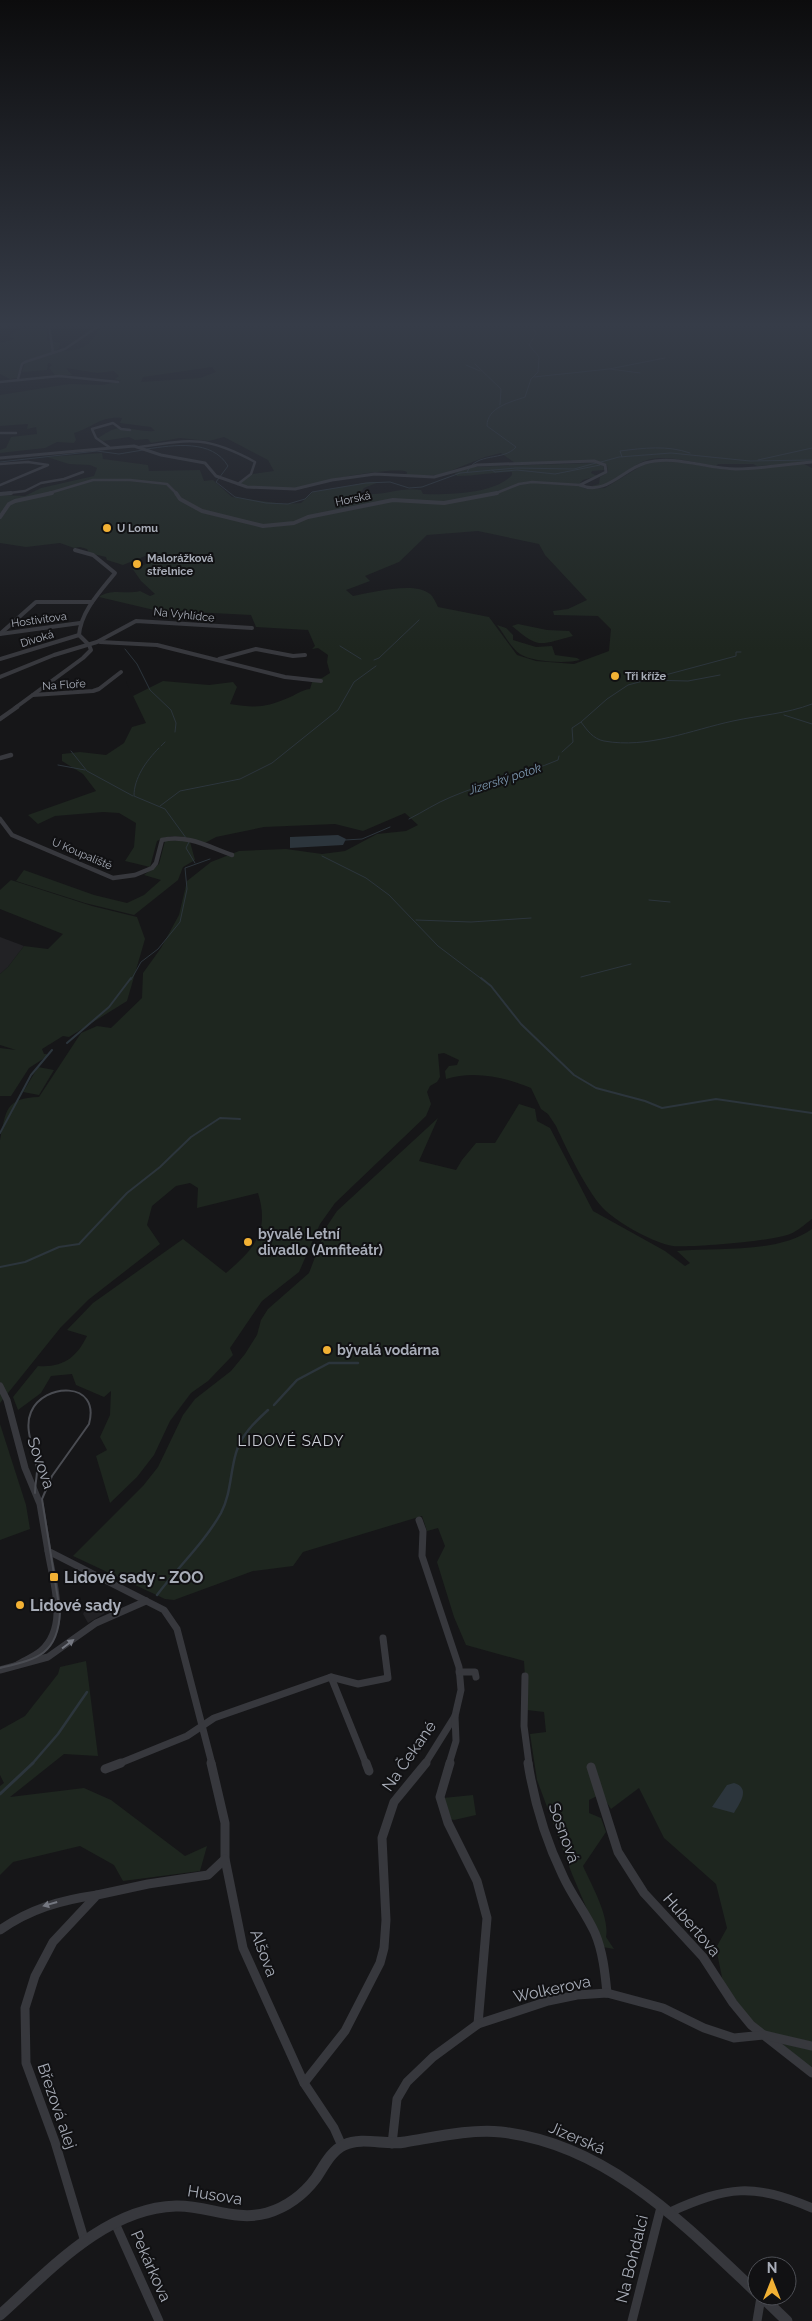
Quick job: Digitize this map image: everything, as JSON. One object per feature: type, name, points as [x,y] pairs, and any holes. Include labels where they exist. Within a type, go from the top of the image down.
[{"type":"street","points":[[94,433],[96,438],[109,447]]},
{"type":"street","points":[[0,458],[109,447],[144,448],[188,440],[220,445],[255,462],[251,474],[242,479],[238,484]]},
{"type":"street","points":[[144,448],[161,455],[205,463],[216,476],[238,484],[255,488],[295,490],[332,480],[375,474],[434,477],[477,465],[594,461],[606,467],[604,473],[580,485]]},
{"type":"street","name":"Horská","points":[[0,517],[9,504],[15,501],[68,489],[93,480],[108,479],[167,484],[172,487],[180,499],[202,511],[263,526],[294,523],[308,517],[393,500],[444,503],[494,494],[520,484],[532,482],[603,488],[644,463],[655,461],[674,461],[736,469],[812,462]]},
{"type":"street","points":[[0,464],[28,462],[48,465],[0,485]]},
{"type":"street","points":[[0,494],[25,491],[41,483],[64,479],[83,472]]},
{"type":"street","points":[[0,480],[16,478]]},
{"type":"street","points":[[0,719],[33,696],[91,650],[90,645],[79,635],[80,623],[92,602],[115,573],[107,564],[86,553]]},
{"type":"street","points":[[0,634],[36,602],[92,602]]},
{"type":"street","name":"Na Vyhlídce","points":[[0,677],[54,655],[98,642],[128,625],[145,620],[195,626],[252,628]]},
{"type":"street","name":"Hostivítova","points":[[0,634],[80,623]]},
{"type":"street","name":"Divoká","points":[[0,659],[79,635]]},
{"type":"street","points":[[98,642],[134,642],[219,660],[290,678],[321,681]]},
{"type":"street","points":[[219,660],[256,649],[293,656],[306,655]]},
{"type":"street","name":"Na Floře","points":[[33,696],[93,691],[99,689],[120,672]]},
{"type":"street","points":[[0,758],[11,755]]},
{"type":"street","name":"U Koupaliště","points":[[0,819],[12,835],[113,878],[135,875],[148,870],[156,863],[162,840],[167,838],[186,839],[230,855]]},
{"type":"street","name":"Sovova","points":[[0,1386],[7,1400],[25,1468],[40,1504],[48,1551]]},
{"type":"street","name":"Na Čekané","points":[[304,2083],[345,2031],[380,1963],[384,1948],[386,1920],[382,1838],[394,1802],[411,1779],[430,1759],[455,1716],[460,1690],[459,1672],[422,1556],[423,1531],[419,1520]]},
{"type":"street","points":[[48,1551],[146,1601]]},
{"type":"street","points":[[11,1668],[42,1650],[55,1633],[57,1613],[48,1551]]},
{"type":"street","points":[[0,1670],[48,1657],[96,1623],[146,1601]]},
{"type":"street","name":"Alšova","points":[[146,1601],[164,1610],[177,1629],[203,1725],[225,1823],[225,1859],[242,1948],[304,2083],[334,2128],[342,2146]]},
{"type":"street","points":[[105,1769],[160,1748],[223,1715],[331,1677],[358,1684],[388,1678],[382,1638]]},
{"type":"street","points":[[459,1672],[477,1673]]},
{"type":"street","name":"Sosnová","points":[[525,1676],[523,1728],[528,1774],[540,1818],[559,1869],[594,1932],[604,1963],[608,1993]]},
{"type":"street","points":[[331,1677],[369,1771]]},
{"type":"street","points":[[455,1716],[456,1741],[440,1797],[448,1823],[477,1882],[487,1918],[478,2024]]},
{"type":"street","name":"Hubertova","points":[[591,1767],[618,1852],[644,1893],[703,1957],[732,2003],[751,2025],[812,2073]]},
{"type":"street","points":[[0,1930],[12,1921],[42,1906],[148,1884],[208,1875],[225,1859]]},
{"type":"street","name":"Březová alej","points":[[85,2242],[55,2142],[26,2063],[25,2008],[34,1976],[53,1942],[97,1895]]},
{"type":"street","name":"Wolkerova","points":[[392,2144],[397,2099],[407,2082],[433,2057],[478,2024],[548,2001],[577,1995],[608,1993],[663,2008],[704,2028],[734,2038],[764,2035],[812,2046]]},
{"type":"street","name":"Jizerská","points":[[342,2146],[362,2142],[392,2144],[482,2132],[526,2135],[602,2165],[666,2209],[747,2284]]},
{"type":"street","name":"Husova","points":[[0,2315],[85,2242],[115,2223],[144,2210],[174,2206],[193,2207],[232,2216],[252,2217],[268,2213],[286,2205],[310,2186],[342,2146]]},
{"type":"street","points":[[666,2209],[700,2198],[743,2189],[762,2190],[787,2197],[812,2208]]},
{"type":"street","name":"Na Bohdalci","points":[[632,2321],[666,2209]]},
{"type":"street","name":"Pekárkova","points":[[115,2223],[159,2321]]},
{"type":"street","points":[[757,2321],[759,2306]]},
{"type":"street","points":[[771,2306],[787,2321]]},
{"type":"shaded area","points":[[74,433],[76,440],[74,443],[57,442],[45,448],[0,453],[0,450],[6,448],[11,437]]},
{"type":"shaded area","points":[[107,433],[812,433],[812,462],[757,466],[753,464],[718,464],[716,466],[673,458],[655,458],[639,463],[614,481],[588,487],[599,484],[600,477],[608,472],[607,465],[602,462],[515,463],[501,453],[485,457],[440,475],[406,476],[407,472],[393,471],[329,480],[303,488],[270,488],[241,485],[241,482],[253,474],[274,471],[268,460],[224,437],[209,441],[180,438],[151,443],[148,439],[135,440],[129,437],[103,441],[98,438]]},
{"type":"shaded area","points":[[102,453],[103,459],[148,465],[149,471],[200,470],[204,481],[213,480],[232,497],[284,504],[301,503],[313,492],[370,482],[379,482],[364,488],[360,493],[375,494],[406,489],[421,490],[423,494],[470,492],[494,486],[512,475],[512,472],[457,476],[455,473],[471,467],[596,463],[603,466],[604,470],[592,471],[591,473],[597,476],[583,480],[578,485],[586,489],[605,488],[646,463],[667,460],[728,470],[804,464],[812,468],[812,1219],[790,1234],[751,1241],[697,1246],[673,1246],[647,1237],[620,1222],[599,1204],[578,1171],[556,1126],[548,1114],[541,1109],[531,1088],[489,1076],[467,1075],[446,1079],[445,1071],[449,1066],[457,1065],[459,1060],[444,1053],[438,1054],[440,1077],[437,1082],[430,1086],[427,1092],[431,1104],[426,1116],[335,1203],[320,1224],[299,1272],[262,1301],[230,1348],[233,1355],[208,1381],[191,1393],[170,1421],[154,1455],[137,1477],[110,1503],[96,1456],[107,1450],[100,1437],[110,1415],[111,1391],[104,1397],[76,1385],[72,1374],[51,1376],[41,1393],[18,1410],[13,1397],[38,1366],[62,1363],[79,1350],[87,1336],[67,1330],[93,1303],[183,1239],[226,1273],[252,1247],[261,1229],[261,1207],[258,1193],[197,1208],[198,1188],[190,1183],[176,1186],[152,1206],[147,1225],[160,1244],[88,1300],[61,1327],[0,1403],[0,1140],[9,1108],[19,1100],[39,1097],[81,1033],[97,1026],[111,1028],[142,998],[143,973],[161,948],[179,915],[187,881],[211,862],[239,851],[286,849],[322,854],[345,851],[377,834],[406,831],[418,825],[405,813],[363,831],[335,824],[264,827],[216,837],[203,844],[192,839],[174,836],[157,841],[150,867],[125,861],[134,847],[136,823],[119,813],[103,812],[55,816],[38,824],[28,815],[96,791],[83,774],[62,761],[62,754],[80,752],[106,755],[124,743],[132,727],[146,723],[133,696],[163,681],[209,685],[233,682],[237,687],[230,704],[259,706],[280,701],[310,689],[313,679],[322,678],[330,673],[327,662],[328,655],[318,648],[312,649],[315,646],[308,630],[256,627],[251,615],[154,610],[99,597],[114,592],[140,591],[150,596],[155,594],[141,581],[132,568],[154,562],[158,557],[150,554],[123,565],[107,560],[106,557],[89,553],[87,549],[74,548],[60,543],[26,547],[0,543],[0,495],[25,496],[41,488],[94,476],[97,468],[90,465],[69,464],[47,457]],"holes":[[[478,531],[539,544],[545,555],[587,600],[568,609],[553,611],[554,615],[598,616],[611,629],[609,651],[574,664],[536,661],[517,655],[489,617],[438,607],[431,595],[423,590],[403,588],[353,596],[346,590],[370,581],[365,576],[399,562],[427,535]]]},
{"type":"shaded area","points":[[518,624],[547,630],[569,631],[573,636],[546,643],[534,642],[512,626]]},
{"type":"shaded area","points":[[497,625],[506,628],[513,635],[513,640],[536,647],[552,646],[555,655],[580,660],[549,662],[525,657],[514,648]]},
{"type":"shaded area","points":[[338,835],[346,839],[343,845],[290,848],[290,837]]},
{"type":"shaded area","points":[[182,840],[190,842],[195,860],[183,867],[178,880],[134,915],[85,903],[16,881],[24,870],[94,895],[127,903],[144,895],[161,880],[144,875],[159,864],[165,841]]},
{"type":"shaded area","points":[[11,880],[92,906],[137,917],[145,939],[127,1001],[69,1037],[63,1036],[42,1049],[44,1054],[47,1054],[46,1057],[29,1068],[11,1096],[0,1096],[0,1048],[16,1050],[0,1045],[0,974],[8,967],[24,946],[48,949],[63,934],[0,909],[0,890]]},
{"type":"shaded area","points":[[0,937],[24,946],[8,967],[0,974]]},
{"type":"shaded area","points":[[38,1067],[54,1070],[39,1095],[23,1092]]},
{"type":"shaded area","points":[[519,1104],[535,1109],[537,1121],[550,1128],[593,1211],[665,1251],[685,1266],[690,1263],[677,1251],[765,1246],[798,1237],[812,1229],[812,2042],[763,2031],[747,2015],[723,1982],[716,1948],[727,1928],[716,1884],[664,1838],[639,1788],[611,1809],[601,1794],[589,1800],[589,1813],[601,1818],[606,1832],[583,1866],[603,1910],[606,1937],[614,1949],[603,1947],[572,1874],[537,1780],[530,1734],[546,1732],[544,1712],[527,1710],[524,1661],[466,1645],[454,1617],[437,1562],[445,1546],[438,1528],[427,1531],[422,1516],[303,1552],[293,1566],[253,1571],[174,1600],[165,1599],[73,1556],[143,1486],[158,1467],[183,1415],[195,1399],[231,1371],[257,1335],[261,1320],[268,1309],[309,1273],[327,1226],[337,1211],[438,1118],[419,1161],[456,1170],[476,1143],[495,1143]]},
{"type":"shaded area","points":[[0,1424],[26,1505],[30,1529],[0,1540]]},
{"type":"shaded area","points":[[99,1602],[105,1613],[88,1623],[83,1614],[85,1610]]},
{"type":"shaded area","points":[[86,1661],[98,1756],[64,1754],[10,1797],[84,1788],[111,1800],[185,1856],[207,1846],[200,1871],[123,1881],[114,1865],[80,1846],[13,1862],[0,1875],[0,1786],[4,1783],[0,1775],[0,1730],[25,1716],[58,1674],[60,1667]]},
{"type":"shaded area","points":[[734,1783],[742,1788],[743,1796],[734,1813],[712,1807],[727,1785]]},
{"type":"shaded area","points":[[473,1795],[476,1815],[451,1819],[443,1798]]},
{"type":"shaded area","points":[[781,2043],[812,2050],[812,2069]]},
{"type":"waterway","points":[[467,472],[477,461],[511,452],[516,447],[497,433]]},
{"type":"waterway","points":[[147,449],[169,446],[192,446],[212,451],[221,457],[228,466],[216,482],[235,497],[266,503],[288,504],[305,499],[312,492],[366,483],[390,482],[409,488],[422,487],[460,473],[492,470]]},
{"type":"waterway","points":[[622,457],[620,451],[647,448],[673,449],[690,453]]},
{"type":"waterway","points":[[758,460],[812,448]]},
{"type":"waterway","points":[[0,462],[97,451],[119,454],[143,450]]},
{"type":"waterway","points":[[622,457],[671,453],[750,461],[812,460]]},
{"type":"waterway","points":[[601,462],[622,457]]},
{"type":"waterway","points":[[492,470],[495,472],[517,470],[555,474],[600,465],[599,462]]},
{"type":"waterway","points":[[492,470],[516,468],[574,469],[596,463]]},
{"type":"waterway","points":[[374,660],[379,658],[419,620]]},
{"type":"waterway","points":[[340,646],[361,659]]},
{"type":"waterway","points":[[125,649],[137,664],[150,690],[171,710],[176,723],[175,732]]},
{"type":"waterway","points":[[646,680],[736,656],[736,652],[741,652]]},
{"type":"waterway","points":[[160,806],[180,791],[240,779],[272,763],[338,710],[354,682],[376,666]]},
{"type":"waterway","points":[[646,680],[688,681],[720,675]]},
{"type":"waterway","points":[[581,722],[607,699],[628,685],[646,680]]},
{"type":"waterway","name":"Jizerský potok","points":[[581,722],[591,734],[600,740],[637,743],[653,741],[812,704]]},
{"type":"waterway","points":[[784,715],[812,724]]},
{"type":"waterway","name":"Jizerský potok","points":[[562,752],[573,742],[572,728],[581,722]]},
{"type":"waterway","points":[[161,746],[165,742]]},
{"type":"waterway","points":[[159,748],[138,776],[134,796],[165,809],[189,842],[186,848],[195,863]]},
{"type":"waterway","points":[[71,751],[87,771],[133,796]]},
{"type":"waterway","name":"Jizerský potok","points":[[409,819],[451,797],[545,765],[558,760],[559,756]]},
{"type":"waterway","points":[[58,765],[85,770]]},
{"type":"waterway","name":"Jizerský potok","points":[[345,840],[362,839],[390,827]]},
{"type":"waterway","points":[[322,856],[366,878],[389,895],[438,946],[483,980]]},
{"type":"waterway","name":"Jizerský potok","points":[[131,980],[141,962],[158,949],[180,922],[187,889],[185,868],[210,859]]},
{"type":"waterway","points":[[649,900],[670,902]]},
{"type":"waterway","points":[[416,920],[471,922],[531,918]]},
{"type":"waterway","points":[[581,977],[631,964]]},
{"type":"waterway","name":"Jizerský potok","points":[[67,1043],[109,1007],[131,978]]},
{"type":"waterway","points":[[481,978],[491,986],[521,1024],[574,1075],[596,1088],[645,1101],[662,1108],[716,1099],[812,1113]]},
{"type":"waterway","name":"Jizerský potok","points":[[0,1133],[31,1075],[52,1050]]},
{"type":"waterway","points":[[0,1267],[25,1262],[59,1247],[79,1244],[127,1193],[160,1167],[191,1137],[220,1118],[240,1119]]},
{"type":"waterway","points":[[274,1405],[297,1380],[329,1363],[358,1363]]},
{"type":"waterway","points":[[157,1595],[199,1545],[221,1513],[229,1491],[238,1446],[249,1429],[268,1410]]},
{"type":"waterway","points":[[32,1764],[58,1734],[87,1692]]},
{"type":"waterway","points":[[0,1794],[32,1764]]},
{"type":"tram line","points":[[0,1668],[35,1658],[43,1653],[55,1638],[60,1612],[42,1499],[52,1476],[89,1424],[90,1410],[87,1399],[79,1393],[58,1391],[47,1395],[37,1402],[31,1412],[28,1426],[37,1470],[35,1493]]},
{"type":"place","name":"U Lomu","points":[[107,528]]},
{"type":"place","name":"Malorážková střelnice","points":[[137,564]]},
{"type":"place","name":"Tři kříže","points":[[615,676]]},
{"type":"place","name":"bývalé Letní divadlo (Amfiteátr)","points":[[248,1242]]},
{"type":"place","name":"bývalá vodárna","points":[[327,1350]]},
{"type":"place","name":"Lidové sady - ZOO","points":[[54,1577]]},
{"type":"place","name":"Lidové sady","points":[[20,1605]]},
{"type":"district","name":"LIDOVÉ SADY","points":[[291,1441]]}]
